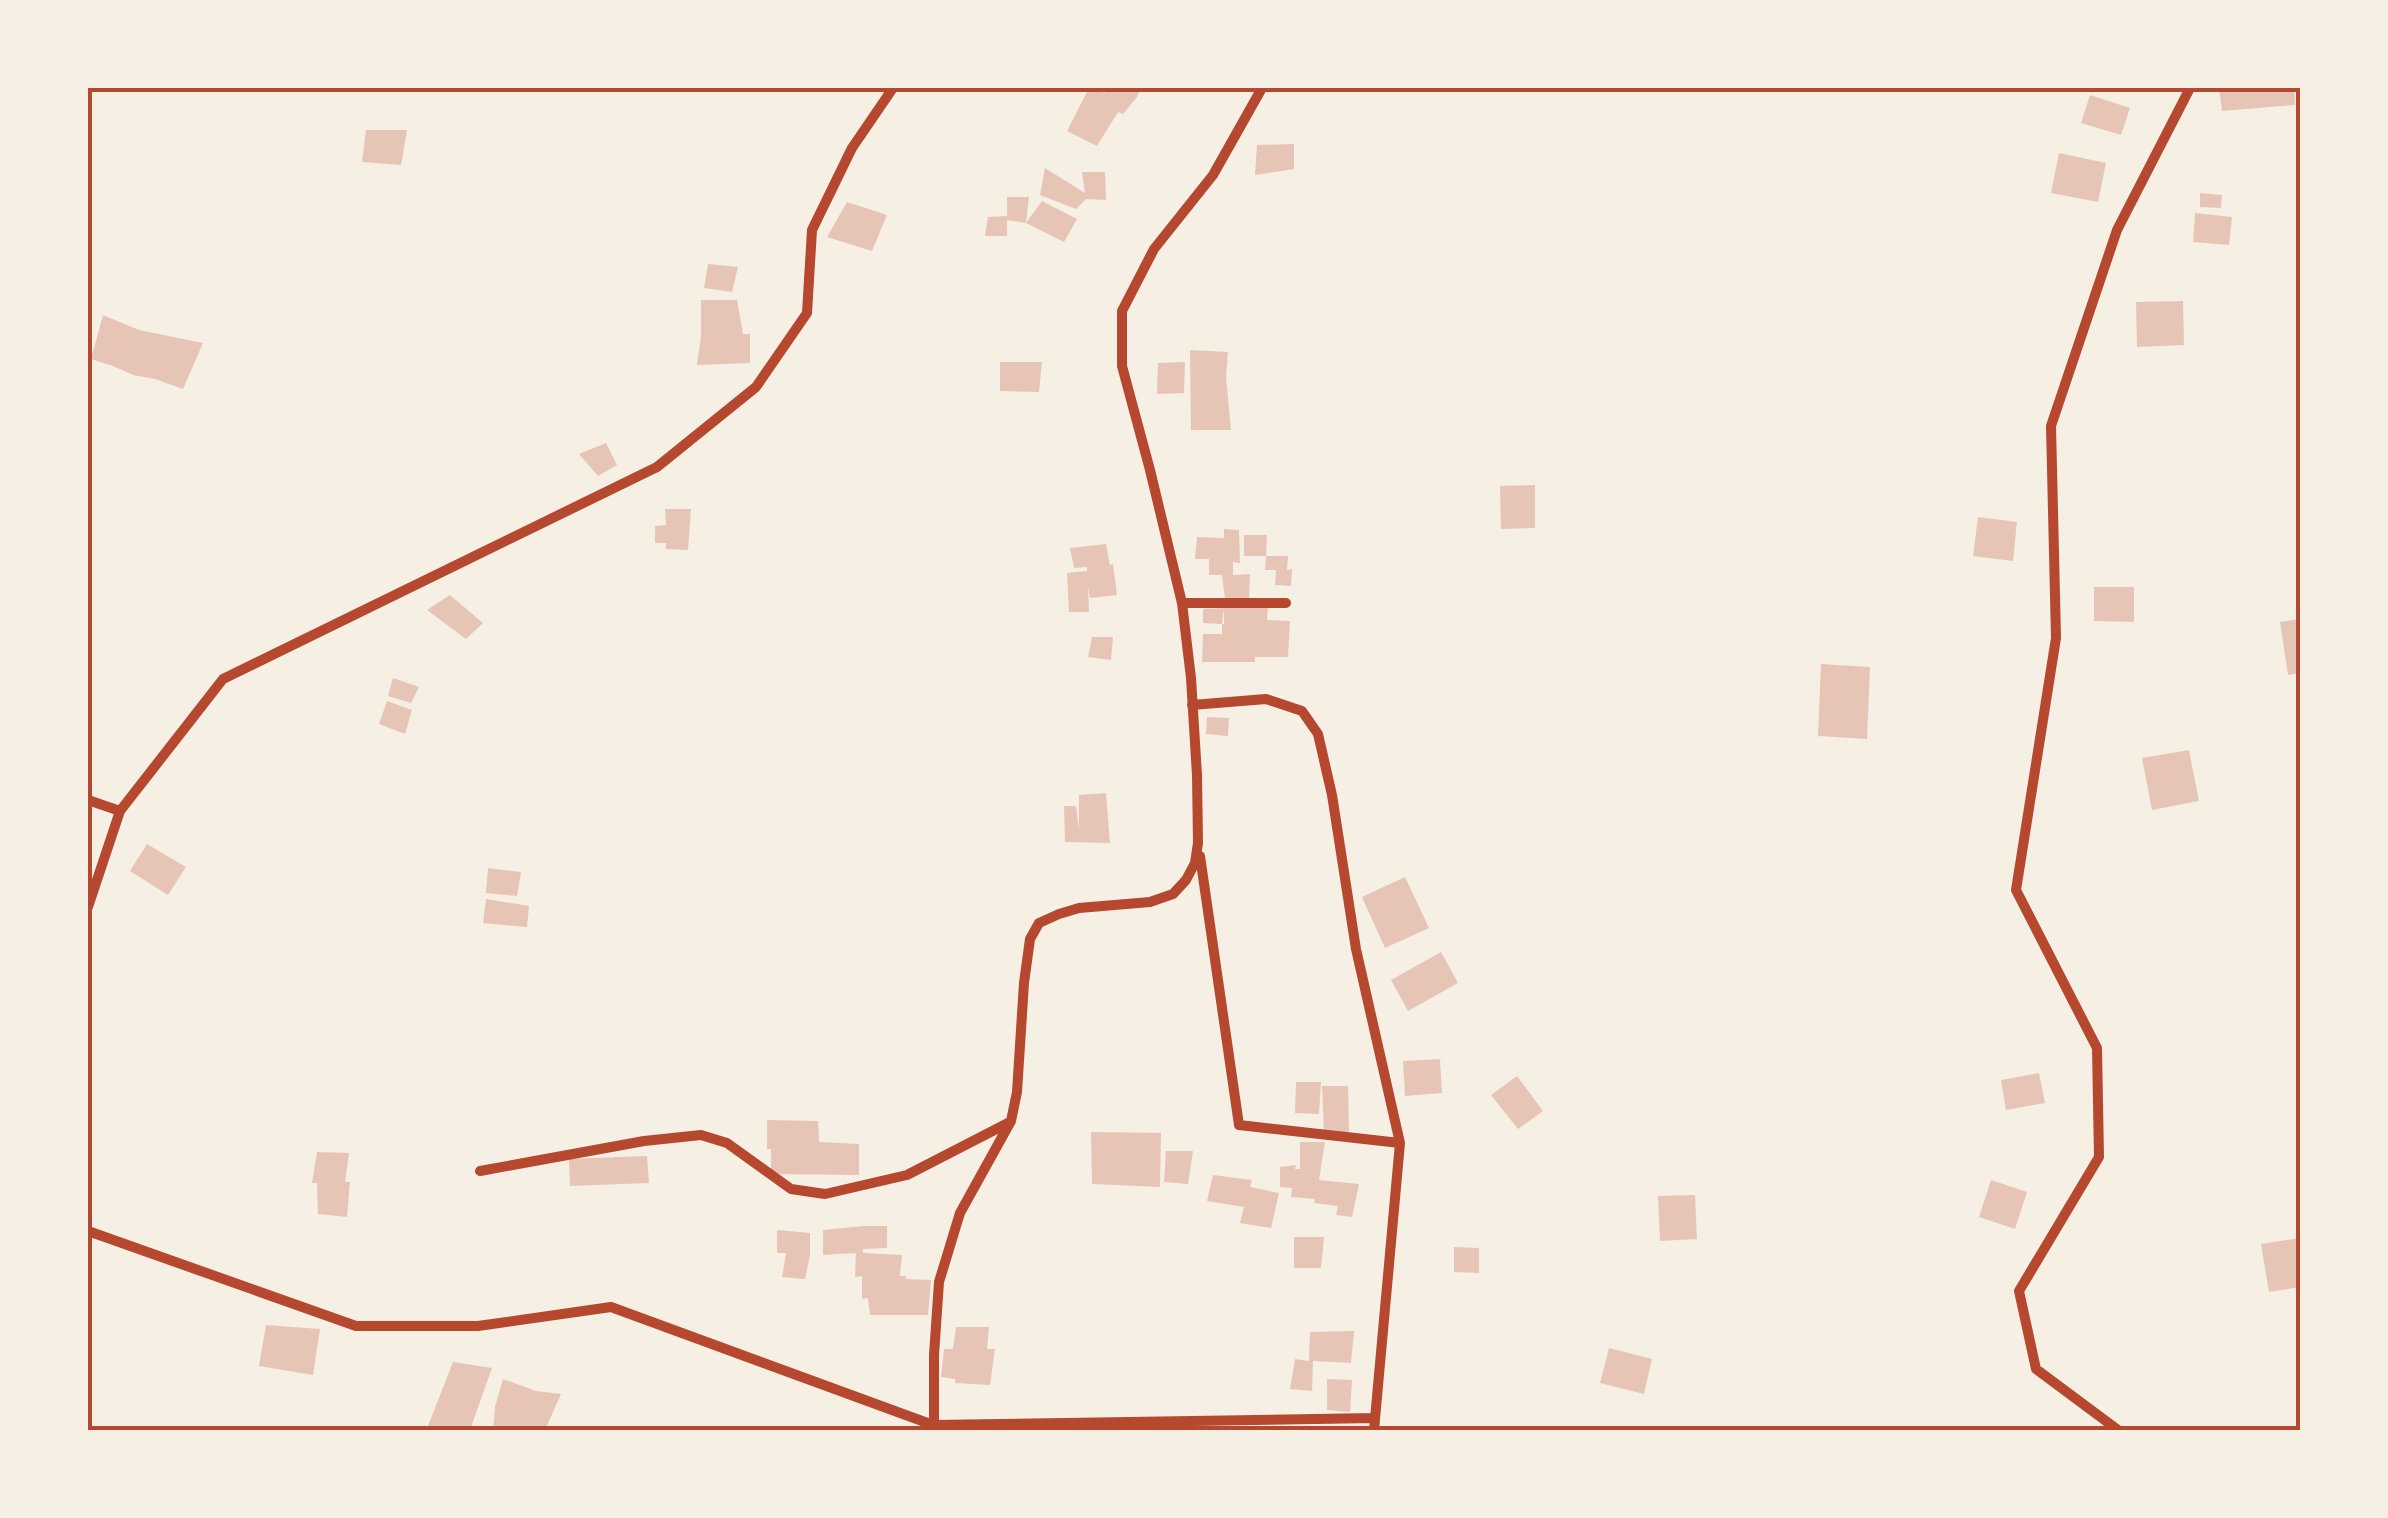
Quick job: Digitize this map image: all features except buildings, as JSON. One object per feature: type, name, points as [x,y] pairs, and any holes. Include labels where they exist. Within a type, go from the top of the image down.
[{"type":"street","points":[[88,907],[120,811],[222,679],[657,467],[756,387],[806,313],[812,230],[852,148],[893,88]]},
{"type":"street","points":[[1262,88],[1213,175],[1154,249],[1122,311],[1122,366],[1182,603],[1197,775],[1198,843],[1239,1125],[1400,1143]]},
{"type":"street","points":[[2118,1430],[2036,1369],[2019,1292],[2100,1157],[2097,1048],[2016,890],[2056,638],[2050,426],[2117,230],[2190,88]]},
{"type":"street","points":[[1182,603],[1286,603]]},
{"type":"street","points":[[1192,705],[1266,699],[1302,711],[1318,734],[1332,795],[1356,949],[1400,1143],[1374,1430]]},
{"type":"street","points":[[88,800],[120,811]]},
{"type":"street","points":[[933,1428],[939,1282],[960,1213],[1011,1121],[1018,1092],[1030,938],[1039,923],[1079,908],[1150,902],[1172,894],[1195,863],[1198,843]]},
{"type":"street","points":[[480,1172],[644,1141],[701,1136],[727,1143],[791,1189],[824,1194],[907,1175],[1011,1121]]},
{"type":"street","points":[[88,1231],[356,1326],[478,1326],[611,1307],[933,1428],[1375,1418]]}]
